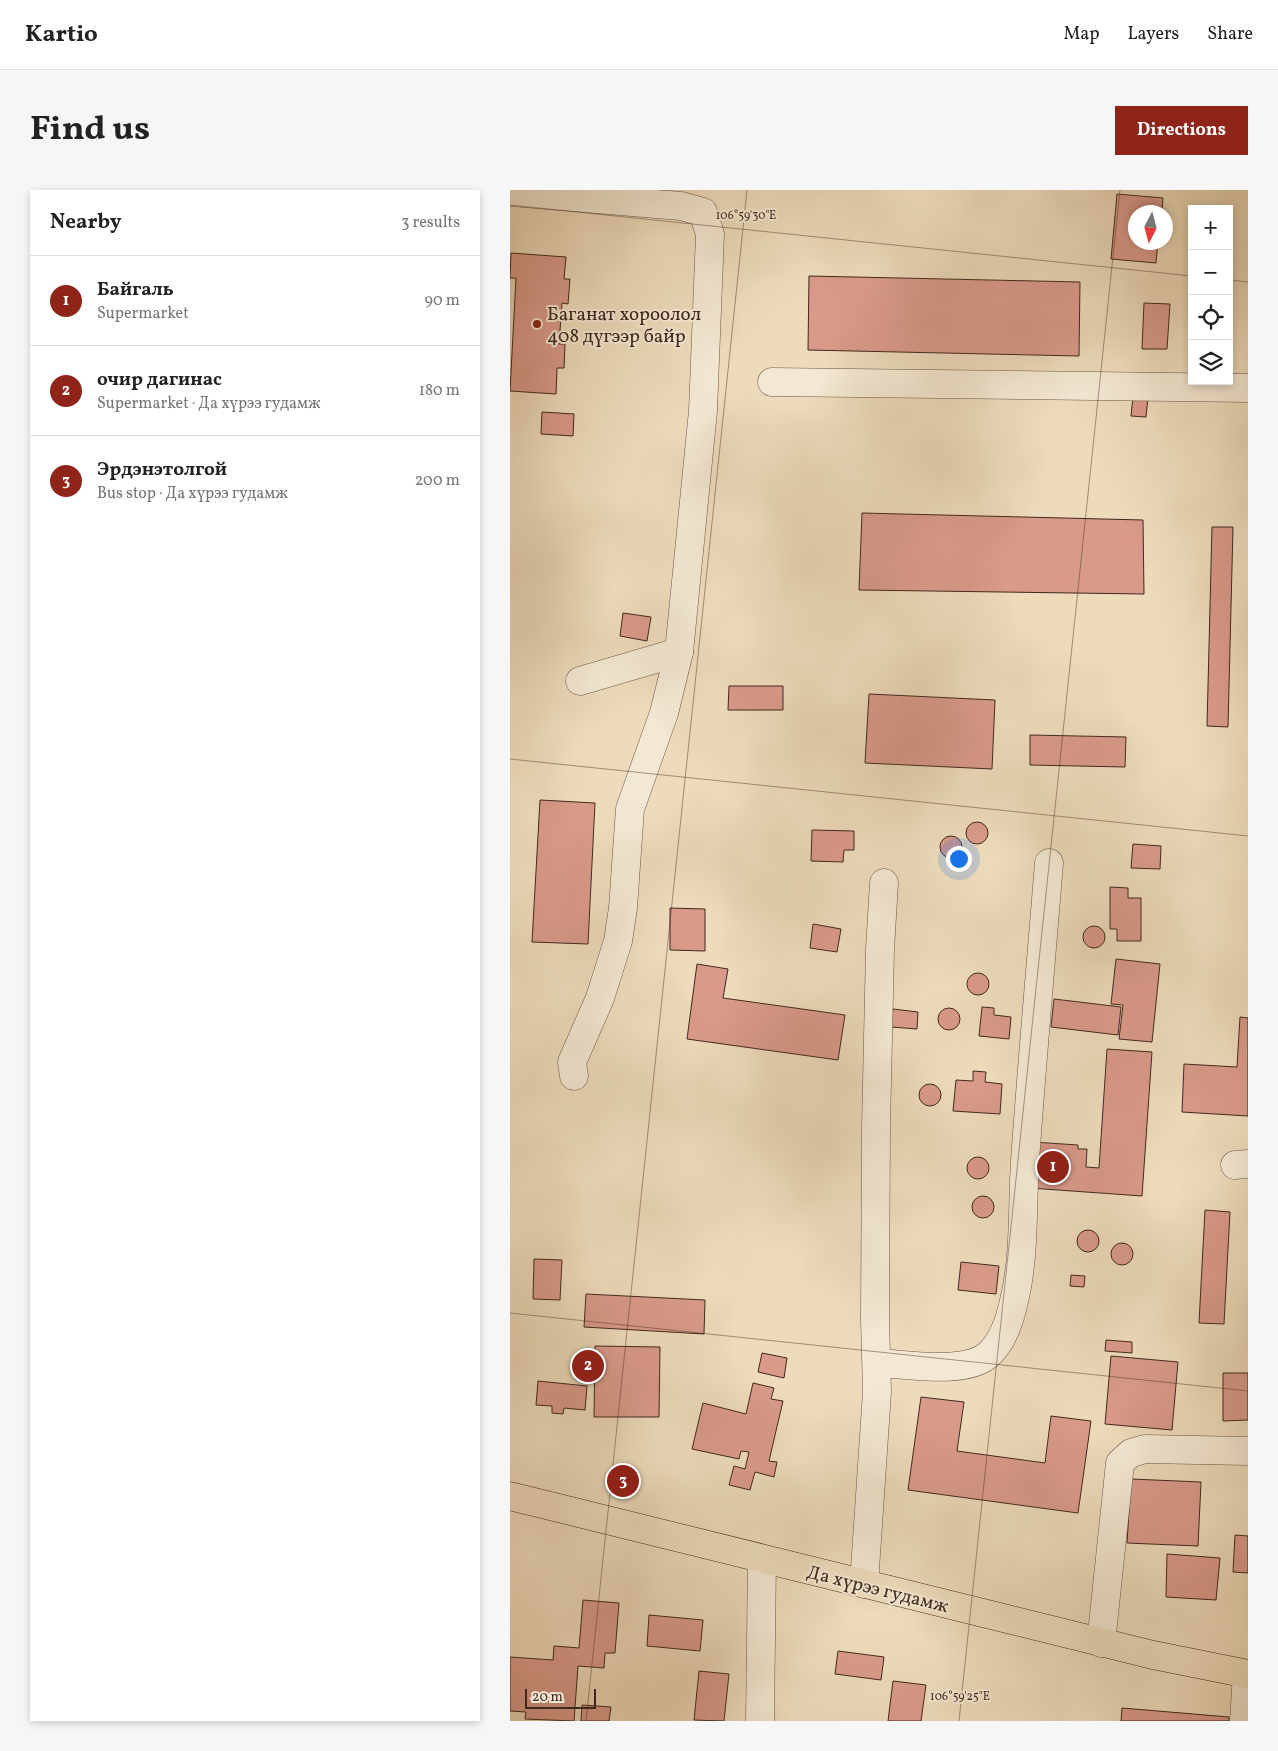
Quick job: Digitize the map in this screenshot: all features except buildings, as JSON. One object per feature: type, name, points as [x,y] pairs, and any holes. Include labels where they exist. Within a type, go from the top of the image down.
[{"type":"main road","name":"Да хүрээ гудамж","points":[[510,1496],[1100,1643],[1248,1674]]},
{"type":"street","points":[[510,192],[681,206],[702,212],[710,234],[703,411],[679,652],[664,713],[630,809],[623,908],[618,941],[600,998],[572,1062],[574,1076]]},
{"type":"street","points":[[772,382],[1248,388]]},
{"type":"street","points":[[580,681],[679,652]]},
{"type":"street","points":[[877,1363],[969,1365],[989,1354],[1004,1333],[1014,1300],[1020,1260],[1025,1156],[1049,863]]},
{"type":"street","points":[[864,1584],[877,1392],[875,1246],[877,1072],[884,883]]},
{"type":"street","points":[[1100,1643],[1120,1463],[1131,1453],[1145,1450],[1248,1451]]},
{"type":"street","points":[[760,1721],[762,1559]]},
{"type":"street","points":[[1244,1721],[1248,1674]]},
{"type":"place","name":"Баганат хороолол 408 дүгээр байр","points":[[537,324]]},
{"type":"place","name":"Байгаль","points":[[1053,1167]]},
{"type":"place","name":"очир дагинас","points":[[588,1366]]},
{"type":"place","name":"Эрдэнэтолгой","points":[[623,1481]]}]
